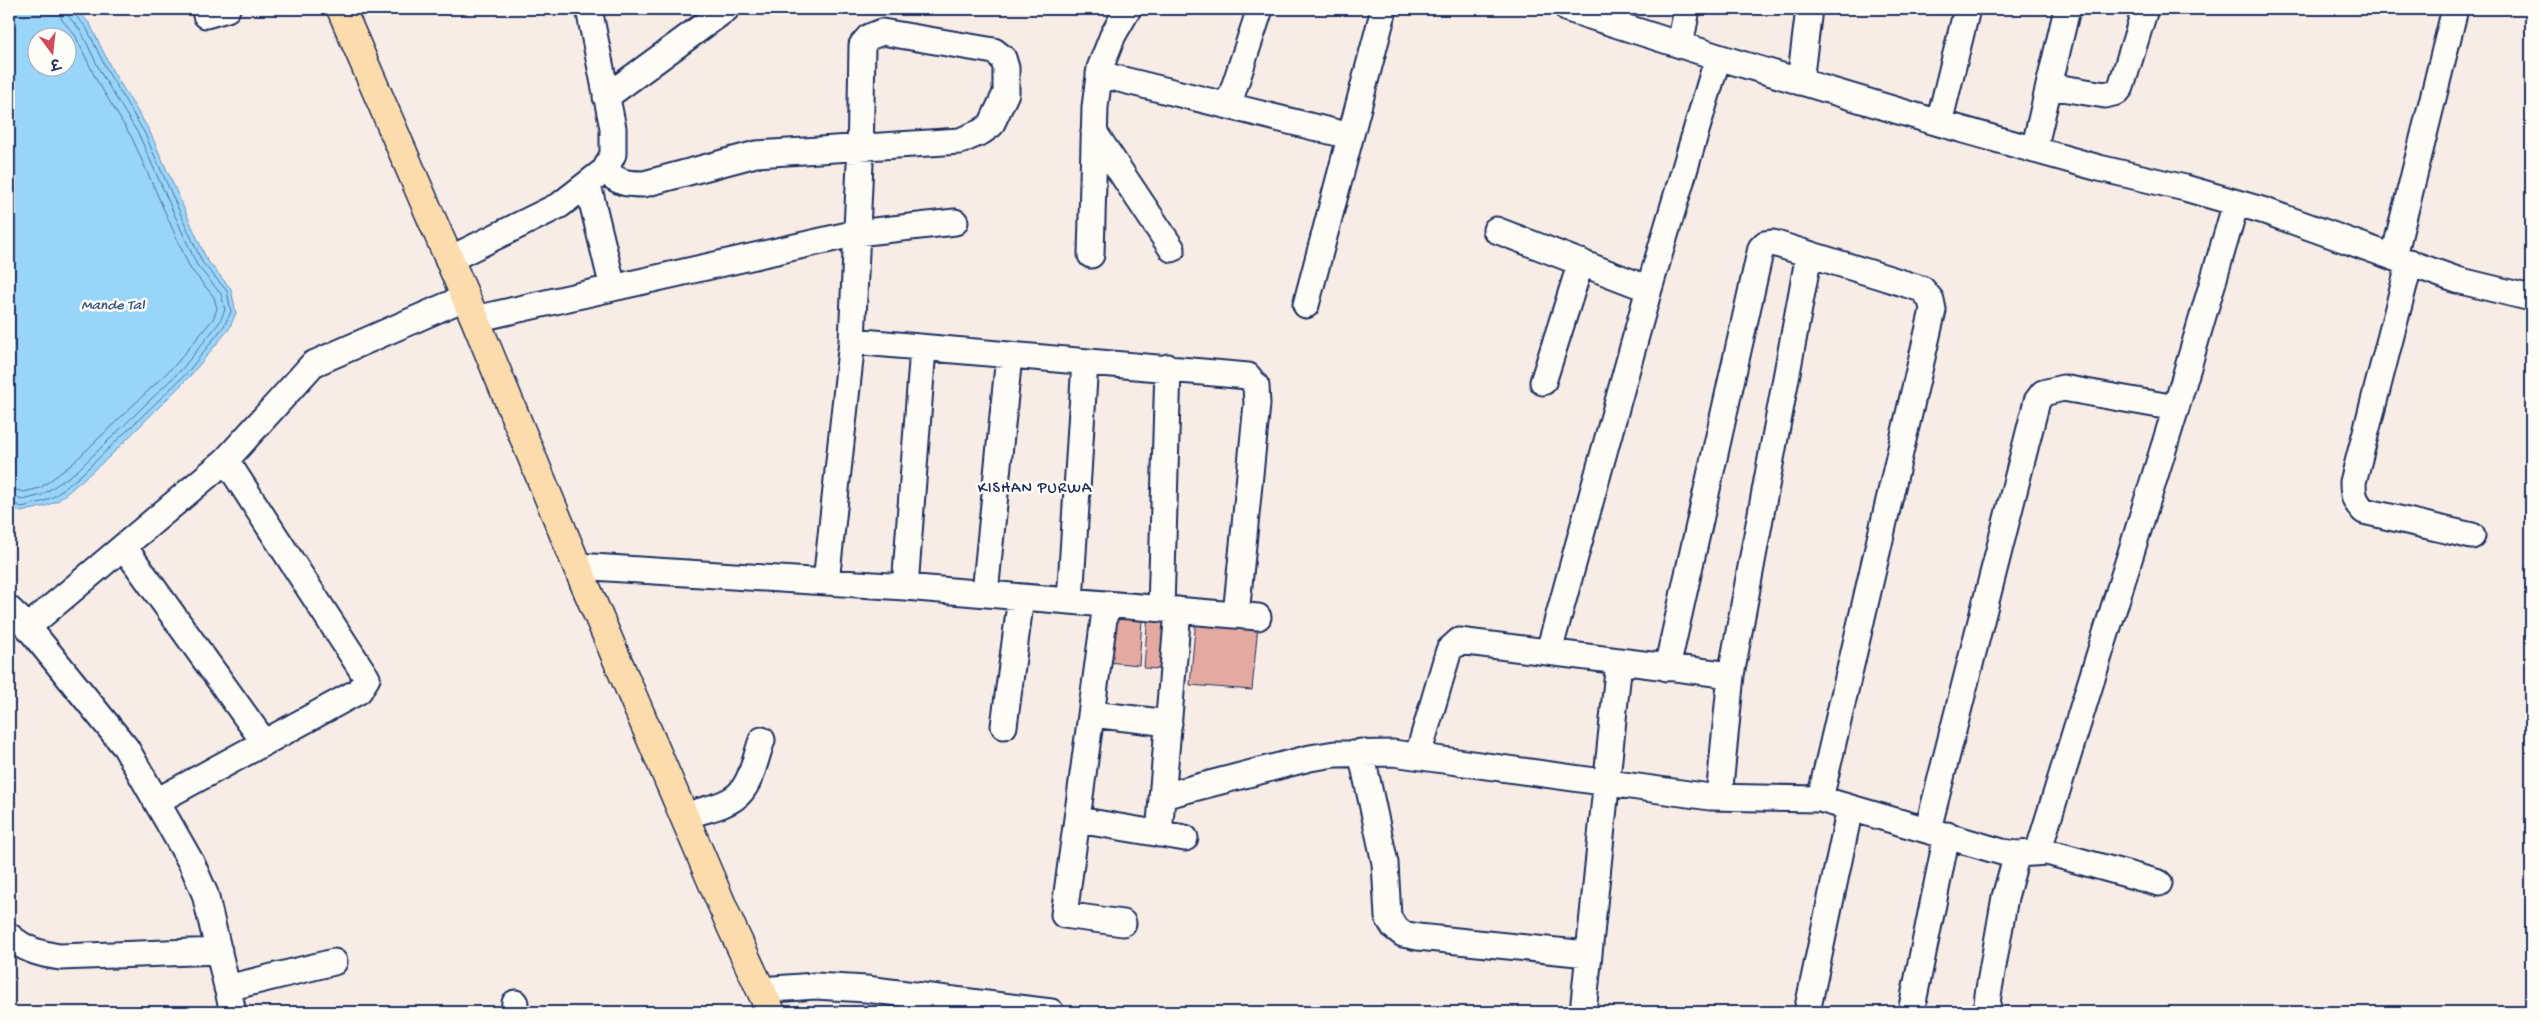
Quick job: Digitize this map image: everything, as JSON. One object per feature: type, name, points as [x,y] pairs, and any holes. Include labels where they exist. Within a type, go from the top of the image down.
[{"type":"main road","points":[[341,9],[470,308],[577,566],[765,1001]]},
{"type":"street","points":[[448,260],[560,205],[597,177],[612,154],[613,128],[589,9]]},
{"type":"street","points":[[1091,255],[1094,132],[1099,74],[1113,35],[1128,9]]},
{"type":"street","points":[[1228,106],[1260,9]]},
{"type":"street","points":[[1306,305],[1384,9]]},
{"type":"street","points":[[1568,9],[1939,124],[2236,203],[2402,259],[2457,280],[2531,298]]},
{"type":"street","points":[[1680,45],[1687,9]]},
{"type":"street","points":[[1800,82],[1809,9]]},
{"type":"street","points":[[1939,124],[1967,9]]},
{"type":"street","points":[[2034,150],[2067,9]]},
{"type":"street","points":[[2049,86],[2105,95],[2117,92],[2121,87],[2145,9]]},
{"type":"street","points":[[2455,9],[2353,482],[2353,494],[2356,504],[2364,511],[2472,536]]},
{"type":"street","points":[[606,97],[715,13]]},
{"type":"street","points":[[597,177],[616,180],[624,184],[644,184],[756,154],[860,148],[960,141],[981,132],[991,125],[1006,93],[1006,68],[1002,58],[994,51],[882,32],[869,38],[862,45],[860,148],[852,341],[826,582]]},
{"type":"street","points":[[1549,651],[1650,289],[1718,57]]},
{"type":"street","points":[[1099,74],[1350,136]]},
{"type":"street","points":[[1094,132],[1172,249]]},
{"type":"street","points":[[597,177],[613,288]]},
{"type":"street","points":[[1989,1012],[1987,1005],[1988,995],[2003,907],[2027,853],[2176,408],[2236,203]]},
{"type":"street","points":[[28,627],[226,460],[313,364],[326,357],[470,308],[613,288],[857,233],[955,222]]},
{"type":"street","points":[[1496,230],[1650,289]]},
{"type":"street","points":[[1667,668],[1761,248],[1765,244],[1773,243],[1922,289],[1931,300],[1932,310],[1820,799]]},
{"type":"street","points":[[1719,798],[1730,675],[1809,254]]},
{"type":"street","points":[[1543,382],[1581,262]]},
{"type":"street","points":[[577,566],[905,587],[1247,616],[1257,404],[1256,386],[1248,376],[1168,367],[1009,356],[852,341]]},
{"type":"street","points":[[905,587],[923,348]]},
{"type":"street","points":[[985,594],[1009,356]]},
{"type":"street","points":[[1070,601],[1085,362]]},
{"type":"street","points":[[1159,834],[1169,723],[1168,367]]},
{"type":"street","points":[[1911,1012],[1937,832],[2037,401],[2043,393],[2063,388],[2176,408]]},
{"type":"street","points":[[157,801],[359,691],[367,678],[226,460]]},
{"type":"street","points":[[124,547],[264,742]]},
{"type":"street","points":[[1004,726],[1021,596]]},
{"type":"street","points":[[1106,604],[1064,915],[1123,923]]},
{"type":"street","points":[[9,609],[28,627],[126,748],[157,801],[200,879],[233,1012]]},
{"type":"street","points":[[1418,755],[1449,650],[1453,644],[1468,640],[1730,675]]},
{"type":"street","points":[[1583,1012],[1587,954],[1619,660]]},
{"type":"street","points":[[1092,714],[1169,723]]},
{"type":"street","points":[[684,816],[727,802],[739,794],[747,782],[762,740]]},
{"type":"street","points":[[1163,796],[1310,758],[1361,752],[1418,755],[1719,798],[1820,799],[2002,852],[2027,853],[2159,883]]},
{"type":"street","points":[[1361,752],[1385,863],[1388,917],[1394,927],[1403,934],[1418,937],[1587,954]]},
{"type":"street","points":[[1807,1012],[1850,808]]},
{"type":"street","points":[[1078,820],[1185,838]]},
{"type":"street","points":[[9,936],[19,945],[37,953],[60,957],[219,951]]},
{"type":"street","points":[[227,988],[334,962]]},
{"type":"street","points":[[765,1001],[814,986],[866,989],[1051,1012]]},
{"type":"water","name":"Mande Tal","points":[[9,9],[76,9],[90,24],[112,70],[149,130],[207,260],[231,289],[236,313],[229,329],[190,376],[109,457],[59,500],[46,506],[21,512],[9,506]]},
{"type":"building","points":[[1148,614],[1170,616],[1178,670],[1144,668]]},
{"type":"building","points":[[1111,618],[1142,620],[1139,665],[1107,662]]},
{"type":"building","points":[[1196,619],[1258,624],[1252,690],[1190,685]]},
{"type":"district","name":"KISHAN PURWA","points":[[1035,489]]}]
